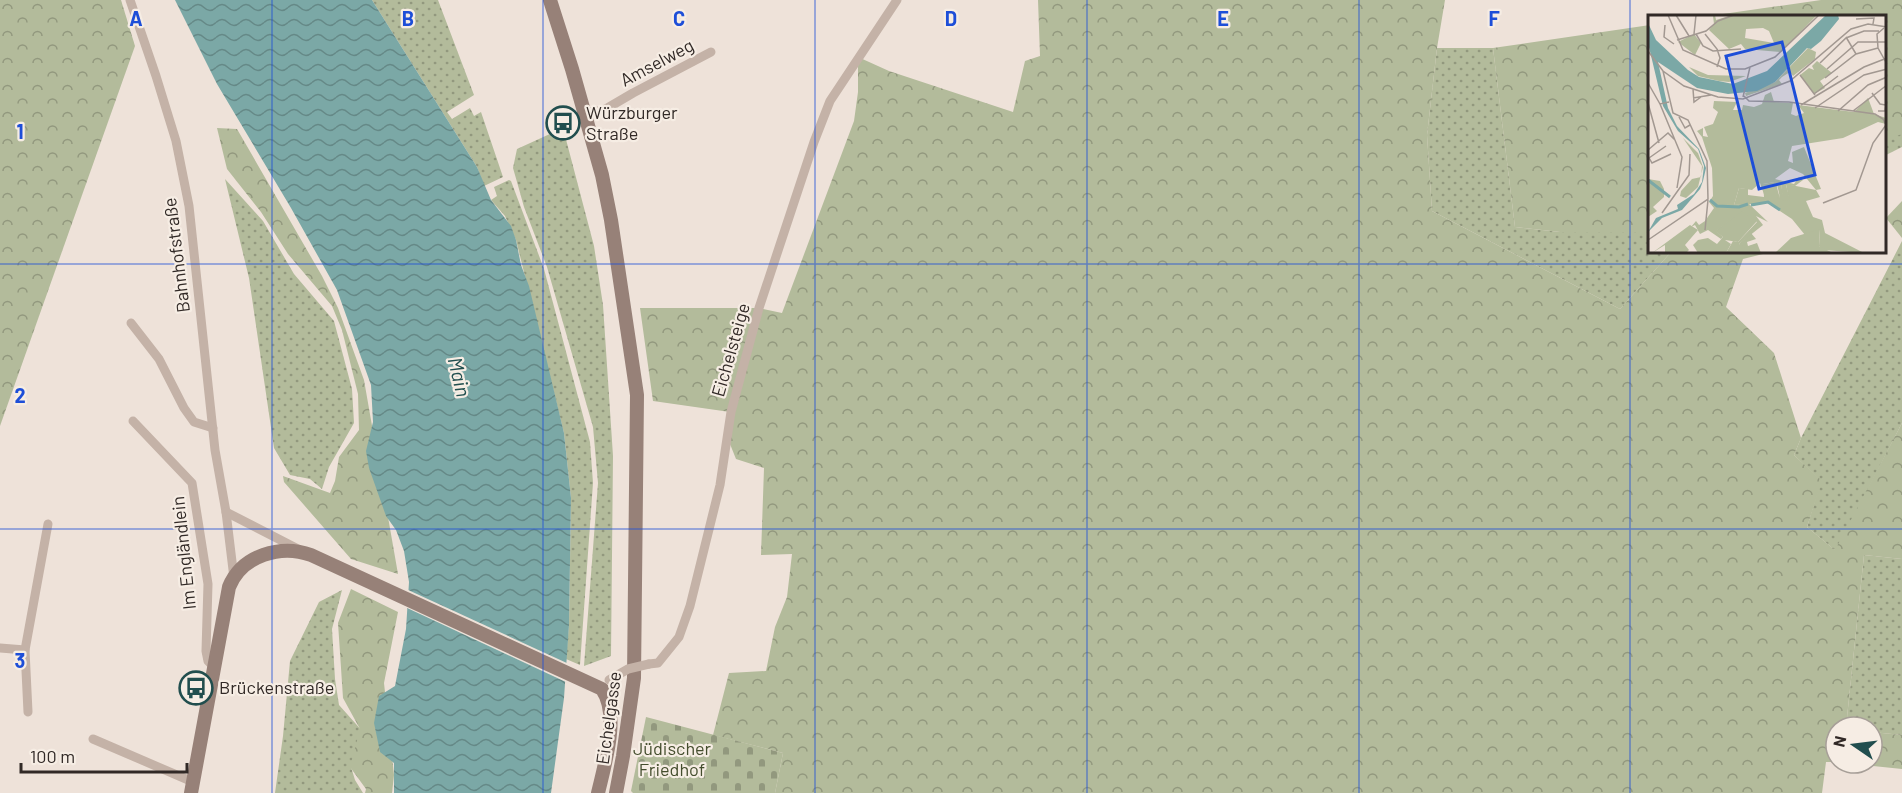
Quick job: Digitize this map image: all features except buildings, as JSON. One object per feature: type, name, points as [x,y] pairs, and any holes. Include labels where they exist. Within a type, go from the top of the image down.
[{"type":"main road","points":[[550,0],[584,113]]},
{"type":"main road","name":"Eichelgasse","points":[[584,113],[602,175],[611,220],[637,395],[634,647],[631,705],[616,793]]},
{"type":"main road","points":[[192,787],[227,596],[234,578],[247,564],[261,556],[280,551],[307,553],[601,684],[610,705],[610,728],[598,793]]},
{"type":"street","name":"Bahnhofstraße","points":[[130,0],[156,76],[180,158],[189,206],[213,428],[234,578]]},
{"type":"street","name":"Eichelsteige","points":[[601,684],[628,669],[658,663],[679,637],[690,606],[720,485],[730,412],[759,308],[814,142],[830,101],[897,0]]},
{"type":"street","name":"Amselweg","points":[[584,113],[604,110],[711,52]]},
{"type":"street","points":[[131,323],[159,359],[184,408],[194,422],[213,428]]},
{"type":"street","name":"Im Engländlein","points":[[133,421],[192,483],[207,584],[206,651],[208,661],[214,667]]},
{"type":"street","points":[[226,512],[307,553]]},
{"type":"street","points":[[28,712],[25,650],[48,524]]},
{"type":"street","points":[[0,648],[25,650]]},
{"type":"street","points":[[93,739],[192,787]]},
{"type":"green space","points":[[0,0],[121,0],[135,46],[0,426]]},
{"type":"green space","points":[[372,0],[438,0],[474,95],[447,112],[452,119],[470,108],[474,116],[481,112],[503,177],[484,186],[477,167]]},
{"type":"green space","points":[[1038,0],[1445,0],[1427,135],[1432,211],[1620,309],[1669,254],[1763,254],[1743,259],[1726,307],[1774,353],[1801,438],[1794,455],[1822,481],[1807,527],[1835,550],[1902,423],[1902,559],[1864,555],[1847,715],[1824,715],[1824,775],[1822,793],[775,793],[783,753],[713,735],[729,673],[766,671],[775,627],[787,597],[792,554],[761,555],[764,468],[736,459],[726,434],[730,412],[653,401],[640,308],[759,308],[782,313],[854,121],[858,92],[858,57],[889,71],[1013,112],[1025,61],[1040,56]]},
{"type":"green space","points":[[1821,0],[1902,0],[1902,134],[1887,140],[1887,15],[1716,15]]},
{"type":"green space","points":[[1648,25],[1648,232],[1560,232],[1515,227],[1493,48]]},
{"type":"green space","points":[[1437,48],[1493,48],[1515,227],[1560,232],[1648,232],[1648,254],[1669,254],[1620,309],[1432,211],[1427,135]]},
{"type":"green space","points":[[217,128],[237,129],[338,308],[364,380],[398,574],[351,559],[284,482],[283,476],[330,493],[335,481],[339,457],[359,430],[358,394],[342,330],[332,306],[288,254],[261,212],[227,169]]},
{"type":"green space","points":[[563,128],[594,246],[603,305],[613,456],[611,656],[584,666],[598,483],[593,427],[547,267],[524,207],[513,168],[517,149]]},
{"type":"green space","points":[[1902,133],[1902,147],[1887,154],[1887,139]]},
{"type":"green space","points":[[225,179],[263,221],[294,274],[334,321],[352,389],[354,423],[329,467],[322,489],[310,479],[290,475],[274,448],[249,278]]},
{"type":"green space","points":[[509,180],[544,269],[590,442],[593,483],[580,665],[566,659],[569,625],[571,498],[564,433],[516,240],[505,216],[491,200],[497,196],[494,187]]},
{"type":"green space","points":[[1902,201],[1902,238],[1887,219]]},
{"type":"green space","points":[[1902,241],[1902,423],[1836,551],[1807,527],[1821,481],[1794,455]]},
{"type":"green space","points":[[1864,555],[1902,559],[1902,735],[1884,733],[1884,715],[1847,715]]},
{"type":"green space","points":[[351,589],[398,612],[384,683],[394,775],[392,793],[365,793],[366,789],[350,767],[360,729],[343,698],[338,623]]},
{"type":"green space","points":[[342,590],[332,629],[335,679],[339,705],[364,733],[351,767],[355,780],[363,793],[275,793],[290,661],[319,602]]},
{"type":"green space","name":"Jüdischer Friedhof","points":[[646,717],[783,753],[775,793],[633,793],[631,791]]},
{"type":"green space","points":[[1884,733],[1902,735],[1902,769],[1884,767]]},
{"type":"water","name":"Main","points":[[175,0],[372,0],[477,167],[491,200],[511,226],[529,286],[564,433],[571,498],[569,625],[564,698],[551,793],[394,793],[394,763],[380,752],[374,723],[379,696],[395,686],[406,629],[409,582],[404,551],[396,530],[386,516],[369,468],[366,451],[373,422],[371,385],[337,290],[217,84]]},
{"type":"pier","points":[[406,589],[569,664],[568,683],[405,607]]},
{"type":"place","name":"Würzburger Straße","points":[[563,123]]},
{"type":"place","name":"Brückenstraße","points":[[196,688]]}]
